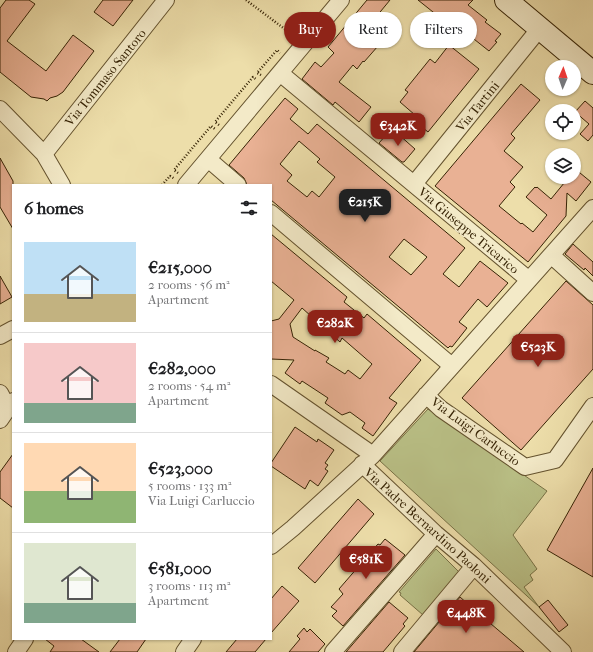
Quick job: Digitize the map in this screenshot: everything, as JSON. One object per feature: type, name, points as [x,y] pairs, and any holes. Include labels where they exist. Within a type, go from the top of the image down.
[{"type":"main road","points":[[506,0],[593,73]]},
{"type":"street","name":"Via Tommaso Santoro","points":[[44,154],[166,0]]},
{"type":"street","points":[[182,181],[208,159],[341,0]]},
{"type":"street","name":"Via Tartini","points":[[414,184],[540,28]]},
{"type":"street","name":"Via Giuseppe Tricarico","points":[[280,73],[529,280]]},
{"type":"street","points":[[0,109],[44,154],[61,184]]},
{"type":"street","points":[[208,159],[237,184]]},
{"type":"street","name":"Via Luigi Carluccio","points":[[272,545],[368,460],[593,208]]},
{"type":"street","points":[[272,214],[452,366]]},
{"type":"street","points":[[551,255],[593,293]]},
{"type":"street","points":[[0,336],[12,330]]},
{"type":"street","name":"Via Padre Bernardino Paoloni","points":[[272,385],[368,460],[436,534],[474,566],[563,652]]},
{"type":"street","points":[[0,393],[7,409]]},
{"type":"street","name":"Via Luigi Carluccio","points":[[426,395],[441,408],[526,467],[555,460],[593,406]]},
{"type":"street","points":[[333,652],[436,534]]},
{"type":"street","points":[[402,652],[474,566]]},
{"type":"street","points":[[16,652],[24,640]]},
{"type":"street","points":[[184,652],[192,640]]},
{"type":"path","points":[[246,0],[284,28]]},
{"type":"path","points":[[264,78],[257,72],[277,50],[284,56]]},
{"type":"path","points":[[221,128],[215,122],[253,77],[260,82]]},
{"type":"path","points":[[182,181],[174,170],[211,126],[218,132]]},
{"type":"path","points":[[163,184],[170,176],[182,181]]},
{"type":"green space","points":[[428,409],[547,491],[513,535],[537,569],[530,575],[533,580],[524,587],[539,607],[380,461]]},
{"type":"green space","points":[[436,549],[460,573],[423,615],[400,595],[401,593],[399,592]]},
{"type":"building","points":[[6,0],[29,0],[35,4],[7,41],[46,71],[73,35],[94,51],[63,92],[47,101],[44,99],[31,97],[0,72],[0,8]]},
{"type":"building","points":[[103,0],[133,0],[113,26],[94,12]]},
{"type":"building","points":[[367,0],[390,0],[380,12],[357,12]]},
{"type":"building","points":[[418,0],[473,0],[468,5],[477,12],[433,12]]},
{"type":"building","points":[[477,12],[487,20],[485,22],[501,34],[495,41],[497,42],[489,51],[477,41]]},
{"type":"building","points":[[344,28],[344,48],[376,48],[357,69],[353,65],[339,82],[371,107],[359,122],[335,102],[333,105],[302,79],[315,62],[321,67],[334,53],[329,48],[336,48],[336,37]]},
{"type":"building","points":[[447,48],[453,48],[479,69],[428,132],[412,119],[415,115],[400,102],[408,92],[405,90],[430,59],[435,63]]},
{"type":"building","points":[[521,84],[540,100],[511,134],[515,138],[504,151],[523,167],[510,182],[515,187],[499,206],[533,232],[547,215],[526,197],[535,187],[551,199],[563,184],[581,184],[581,174],[591,182],[576,201],[567,193],[566,216],[528,262],[435,186]]},
{"type":"building","points":[[285,98],[298,109],[290,119],[308,134],[317,124],[465,248],[443,274],[459,287],[480,261],[508,283],[487,307],[478,299],[459,322],[467,328],[452,347],[450,346],[448,348],[272,201],[272,184],[247,184],[244,178],[229,165]],"holes":[[[299,141],[320,159],[317,162],[335,177],[319,197],[312,191],[307,197],[287,181],[292,175],[280,164]],[[404,239],[427,257],[411,275],[389,257]]]},
{"type":"building","points":[[585,101],[593,108],[593,135],[588,141],[581,135],[589,124],[581,117],[581,105]]},
{"type":"building","points":[[398,134],[415,149],[404,162],[402,162],[379,143],[386,135],[390,139],[392,137],[394,139]]},
{"type":"building","points":[[0,158],[13,181],[12,227],[0,207]]},
{"type":"building","points":[[272,235],[347,297],[344,302],[364,318],[367,314],[421,360],[389,398],[397,403],[373,436],[362,428],[365,423],[350,412],[342,415],[325,403],[328,398],[302,381],[300,384],[285,373],[294,360],[272,359],[272,321],[279,319],[294,300],[272,282]],"holes":[[[302,308],[340,342],[342,338],[372,364],[360,379],[348,370],[345,374],[326,362],[329,358],[293,337],[290,324]]]},
{"type":"building","points":[[573,244],[593,262],[593,276],[585,268],[584,270],[565,254]]},
{"type":"building","points":[[0,276],[12,297],[0,304]]},
{"type":"building","points":[[566,281],[593,305],[593,369],[521,450],[462,398]]},
{"type":"building","points":[[295,427],[317,442],[318,439],[334,450],[325,463],[328,465],[325,469],[328,471],[318,486],[310,480],[305,489],[272,467],[272,462]]},
{"type":"building","points":[[12,455],[12,507],[0,498],[0,472]]},
{"type":"building","points":[[593,468],[593,577],[547,550]]},
{"type":"building","points":[[358,499],[374,514],[315,583],[298,568]]},
{"type":"building","points":[[385,539],[405,555],[343,626],[332,616],[337,611],[331,607],[343,594],[339,589],[378,544],[380,545]]},
{"type":"building","points":[[282,586],[299,601],[272,632],[272,598]]},
{"type":"building","points":[[460,597],[477,612],[524,652],[414,652]]},
{"type":"building","points":[[548,600],[568,625],[559,632],[539,607]]},
{"type":"building","points":[[389,602],[408,618],[403,624],[405,626],[383,652],[346,652]]},
{"type":"building","points":[[304,628],[307,632],[310,629],[325,644],[318,652],[289,652],[300,639],[297,636]]},
{"type":"building","points":[[46,640],[82,640],[99,652],[50,652],[54,646]]},
{"type":"building","points":[[119,640],[145,640],[137,652],[110,652]]},
{"type":"building","points":[[236,640],[265,640],[255,652],[226,652]]}]
